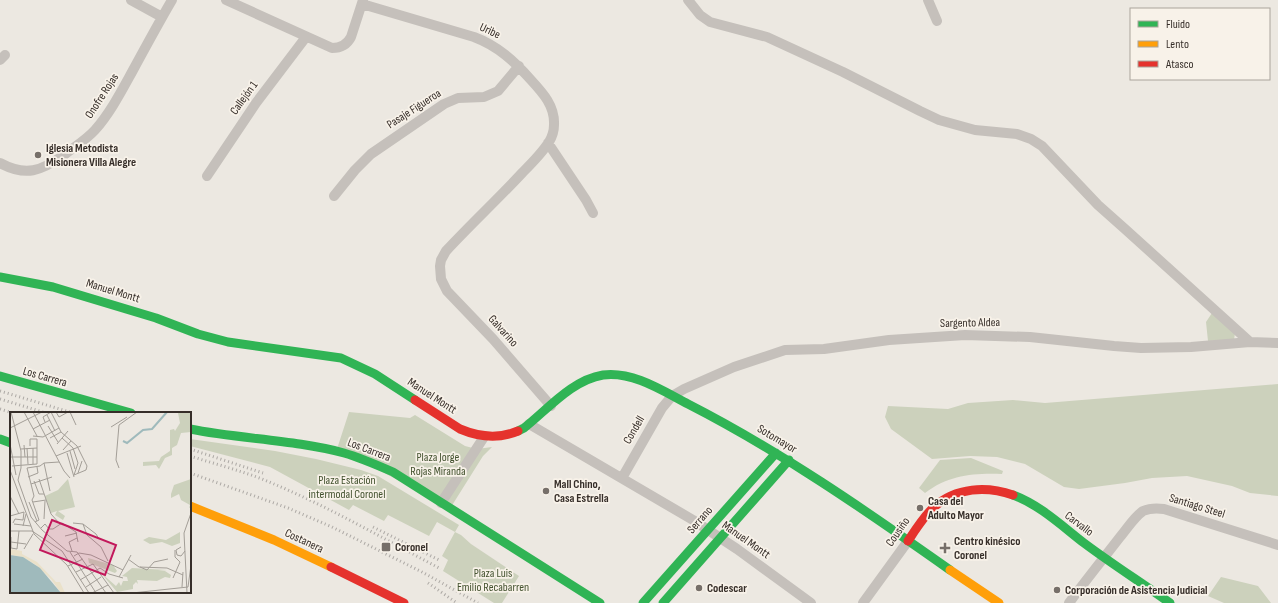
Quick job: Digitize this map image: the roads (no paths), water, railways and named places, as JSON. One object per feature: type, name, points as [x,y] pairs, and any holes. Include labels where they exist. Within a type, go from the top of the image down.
[{"type":"main road","name":"Manuel Montt","points":[[0,277],[82,295],[156,318],[198,334],[228,342],[245,346],[341,358],[371,372],[460,429],[484,437],[493,437],[517,432],[529,424]]},
{"type":"main road","name":"Sotomayor","points":[[529,424],[581,383],[604,375],[625,376],[634,379],[672,396],[738,430],[776,452],[999,603]]},
{"type":"main road","name":"Los Carrera","points":[[0,376],[127,412]]},
{"type":"main road","name":"Los Carrera","points":[[191,429],[234,437],[316,446],[365,459],[393,472],[600,603]]},
{"type":"main road","points":[[0,439],[10,443]]},
{"type":"main road","name":"Serrano","points":[[643,603],[776,452]]},
{"type":"main road","points":[[663,603],[789,460]]},
{"type":"main road","name":"Carvallo","points":[[966,490],[993,489],[1011,493],[1022,498],[1103,557],[1170,603]]},
{"type":"main road","name":"Cousiño","points":[[908,541],[935,506],[949,497],[966,490]]},
{"type":"main road","name":"Costanera","points":[[191,506],[274,540],[404,603]]},
{"type":"street","points":[[132,0],[162,17]]},
{"type":"street","name":"Onofre Rojas","points":[[0,163],[21,171],[28,172],[38,170],[53,163],[89,136],[113,106],[172,0]]},
{"type":"street","name":"Uribe","points":[[226,0],[332,48],[337,48],[345,44],[351,37],[363,2],[474,37],[499,49],[519,66],[543,93],[553,111],[553,131],[548,142],[511,186],[446,250],[441,260],[440,272]]},
{"type":"street","points":[[688,0],[700,15],[710,22],[767,36],[938,120],[974,130],[1017,134],[1031,139],[1042,146],[1098,206],[1250,342]]},
{"type":"street","points":[[928,0],[937,21]]},
{"type":"street","name":"Callejón 1","points":[[207,176],[256,103],[306,37]]},
{"type":"street","name":"Pasaje Figueroa","points":[[334,196],[355,170],[382,146],[449,101],[462,98],[484,98],[494,94],[519,66]]},
{"type":"street","points":[[548,142],[593,213]]},
{"type":"street","name":"Galvarino","points":[[440,272],[446,291],[493,339],[551,406]]},
{"type":"street","name":"Sargento Aldea","points":[[672,396],[684,389],[734,367],[785,350],[824,349],[895,339],[966,335],[1011,335],[1141,348],[1191,347],[1250,342],[1278,343]]},
{"type":"street","name":"Condell","points":[[622,478],[662,408],[672,396]]},
{"type":"street","name":"Manuel Montt","points":[[529,424],[721,538],[810,603]]},
{"type":"street","points":[[441,503],[484,437]]},
{"type":"street","name":"Santiago Steel","points":[[1069,603],[1103,557],[1140,514],[1154,508],[1164,509],[1278,545]]},
{"type":"street","name":"Cousiño","points":[[863,603],[908,541]]},
{"type":"railway","points":[[0,391],[70,412]]},
{"type":"railway","points":[[0,399],[43,412]]},
{"type":"railway","points":[[0,409],[10,412]]},
{"type":"railway","points":[[191,449],[263,473]]},
{"type":"railway","points":[[191,456],[253,476],[295,493],[441,569]]},
{"type":"railway","points":[[191,473],[288,508],[332,527],[422,572],[478,603]]},
{"type":"railway","points":[[373,527],[441,561]]},
{"type":"railway","points":[[428,583],[457,603]]},
{"type":"place","name":"Iglesia Metodista Misionera Villa Alegre","points":[[38,155]]},
{"type":"place","name":"Mall Chino, Casa Estrella","points":[[546,491]]},
{"type":"place","name":"Casa del Adulto Mayor","points":[[920,508]]},
{"type":"place","name":"Coronel","points":[[386,547]]},
{"type":"place","name":"Centro kinésico Coronel","points":[[945,548]]},
{"type":"place","name":"Codescar","points":[[699,588]]},
{"type":"place","name":"Corporación de Asistencia Judicial","points":[[1057,590]]},
{"type":"park label","name":"Plaza Jorge Rojas Miranda","points":[[438,464]]},
{"type":"park label","name":"Plaza Estación intermodal Coronel","points":[[347,487]]},
{"type":"park label","name":"Plaza Luis Emilio Recabarren","points":[[493,580]]}]
